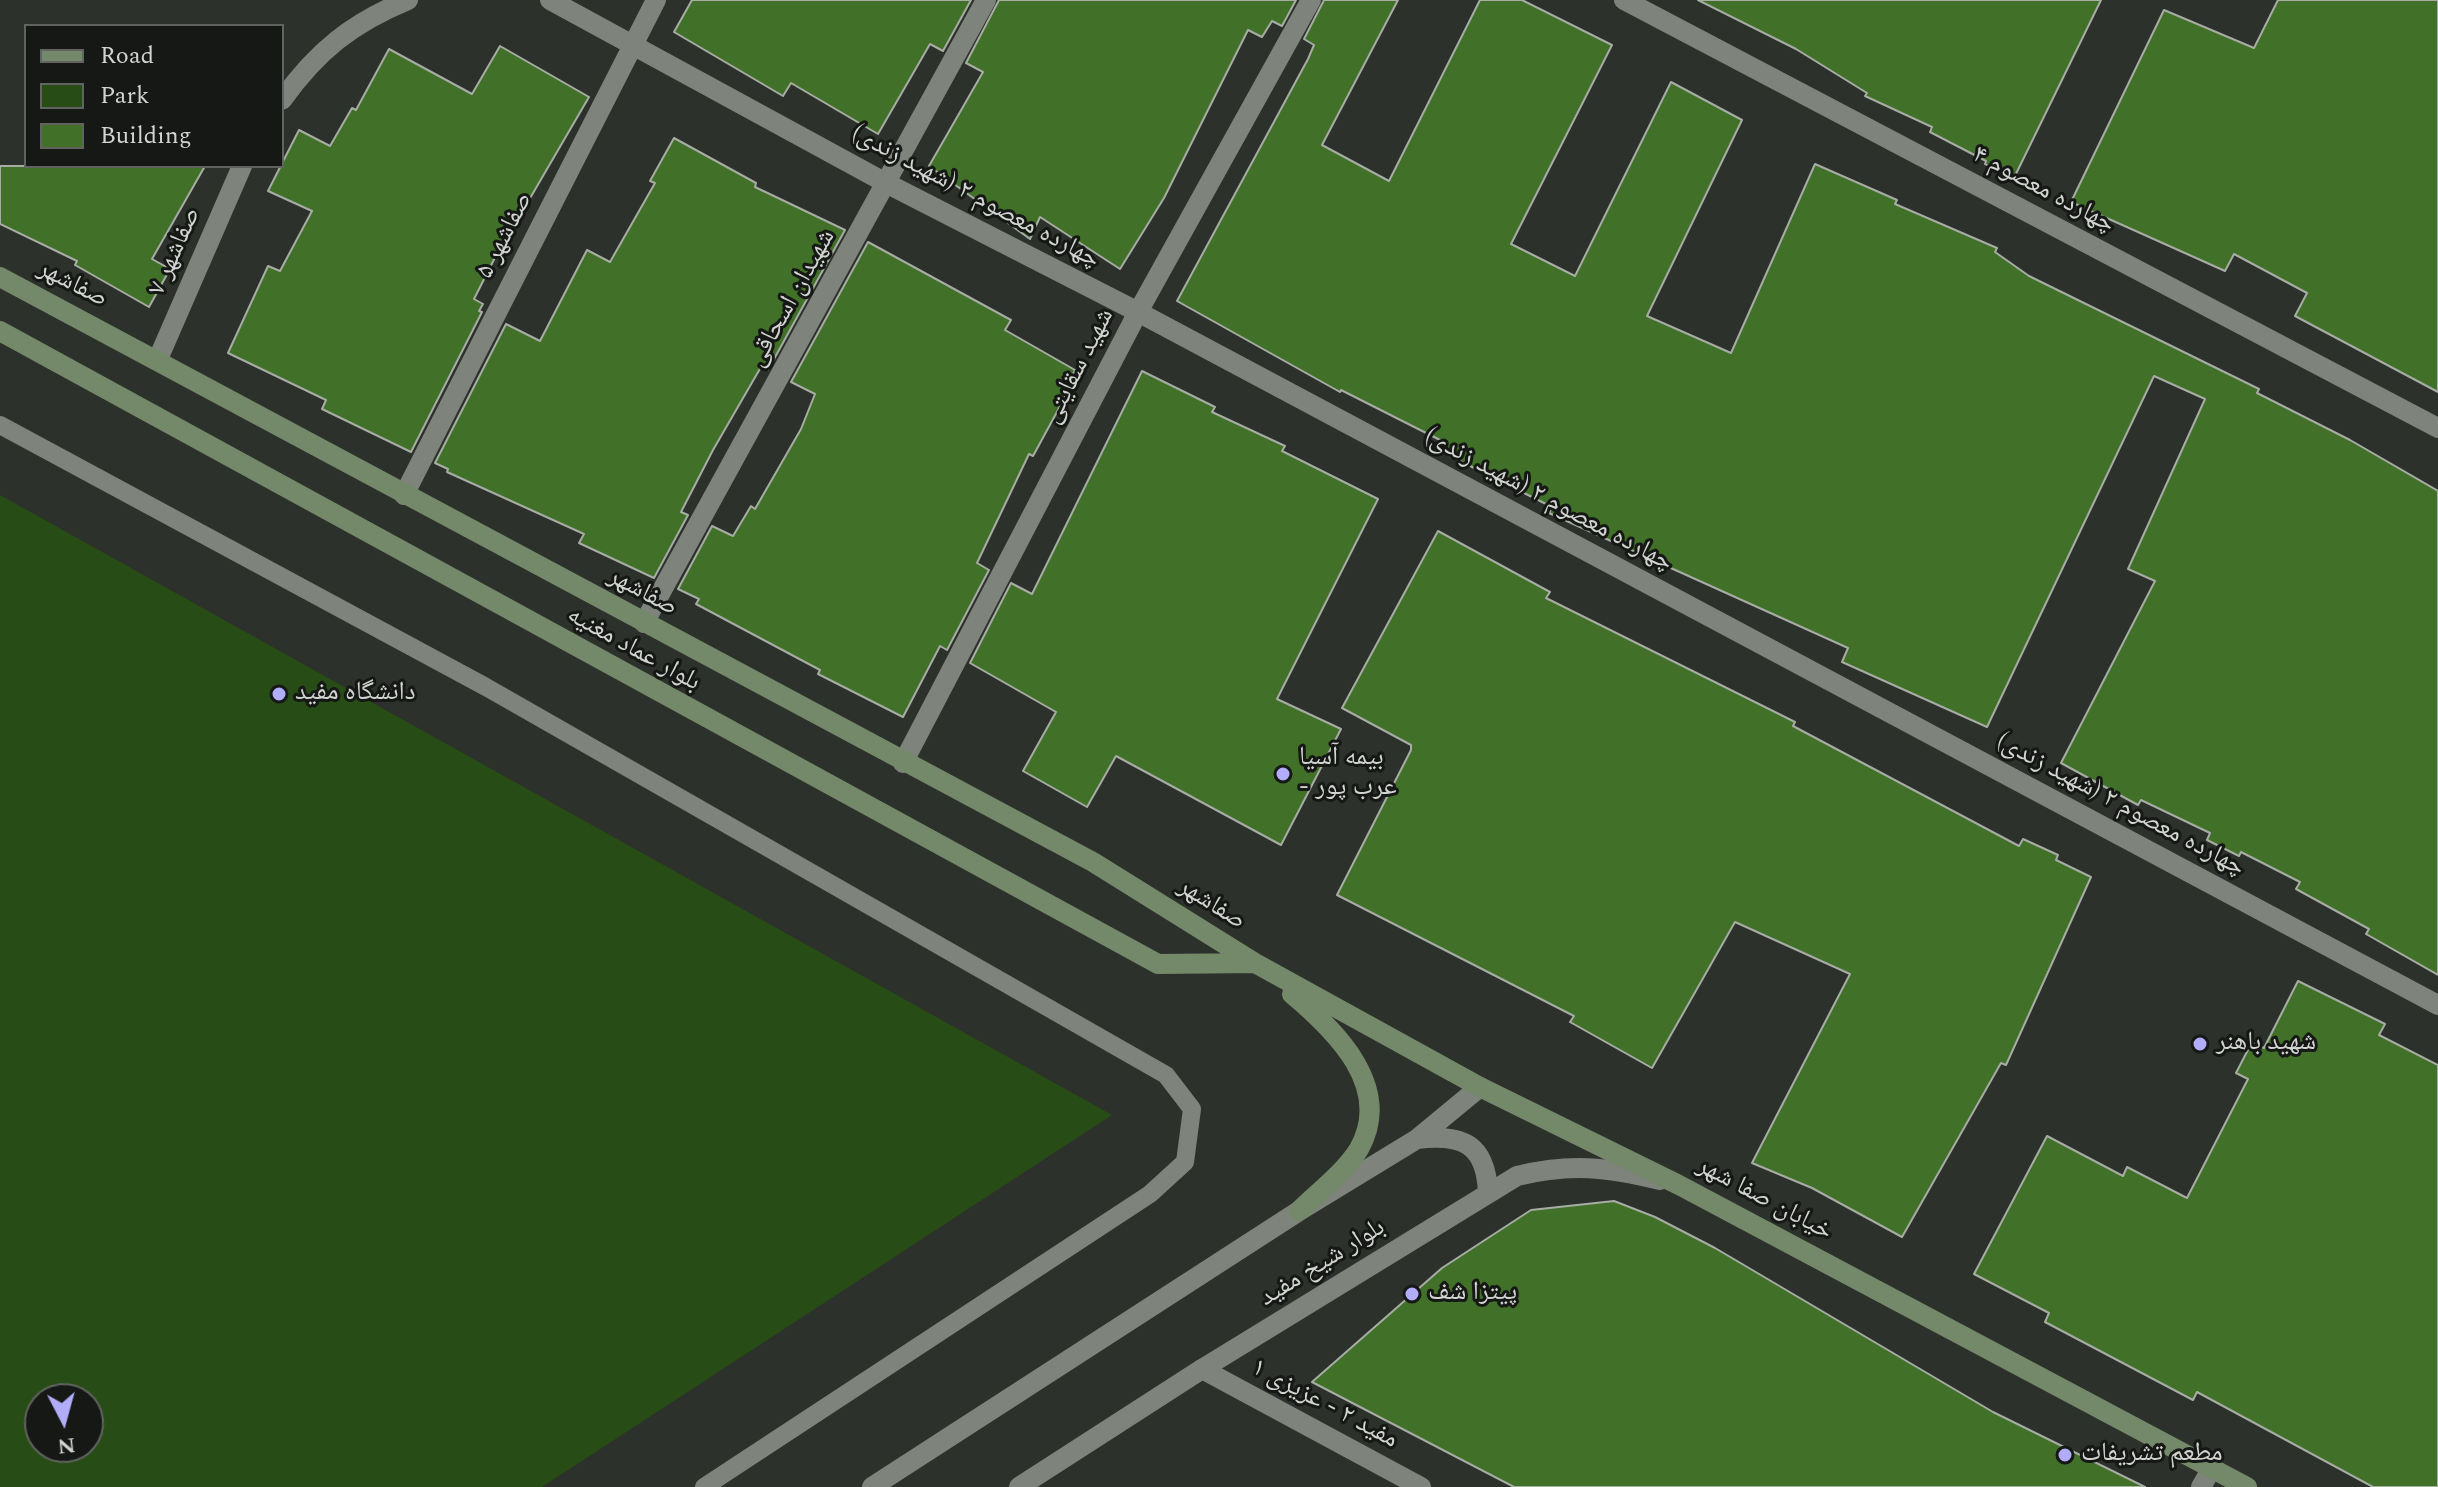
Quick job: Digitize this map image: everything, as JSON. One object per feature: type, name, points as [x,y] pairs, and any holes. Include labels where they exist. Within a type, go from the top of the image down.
[{"type":"main road","name":"صفاشهر","points":[[0,277],[1093,862],[1255,963]]},
{"type":"main road","name":"بلوار عماد مغنیه","points":[[0,331],[1158,964],[1255,963]]},
{"type":"main road","name":"خیابان صفا شهر","points":[[1255,963],[1480,1087],[1679,1185],[2247,1487]]},
{"type":"main road","points":[[1255,963],[1327,1023],[1353,1057],[1368,1090],[1367,1123],[1359,1148],[1299,1211]]},
{"type":"street","points":[[284,97],[303,70],[363,19],[408,0]]},
{"type":"street","points":[[550,0],[633,44]]},
{"type":"street","name":"صفاشهر ۵","points":[[404,495],[656,0]]},
{"type":"street","name":"شهیدان اسحاقی","points":[[644,623],[986,0]]},
{"type":"street","name":"شهید سقایتی","points":[[903,763],[1138,312],[1311,0]]},
{"type":"street","name":"چهارده معصوم ۴","points":[[1624,0],[2438,428]]},
{"type":"street","name":"چهارده معصوم ۲ (شهید زندی)","points":[[633,44],[886,183],[1138,312],[2438,1005]]},
{"type":"street","name":"صفاشهر ۷","points":[[158,359],[241,168]]},
{"type":"street","points":[[872,1487],[1299,1211],[1417,1139],[1480,1087]]},
{"type":"street","points":[[1417,1139],[1460,1138],[1477,1152],[1487,1171],[1488,1193]]},
{"type":"street","name":"بلوار شیخ مفید","points":[[1019,1487],[1202,1369],[1517,1176],[1558,1166],[1595,1167],[1679,1185]]},
{"type":"street","name":"مفید ۲ - عزیزی ۱","points":[[1202,1369],[1421,1487]]},
{"type":"street","points":[[2201,1487],[2212,1468]]},
{"type":"lane","points":[[0,425],[486,687],[1166,1075],[1192,1109],[1185,1162],[1150,1194],[704,1487]]},
{"type":"green space","name":"دانشگاه مفید","points":[[0,495],[1112,1115],[542,1487],[0,1487]]},
{"type":"building","points":[[692,0],[971,0],[943,51],[930,44],[878,134],[791,83],[783,96],[674,32]]},
{"type":"building","points":[[999,0],[1296,0],[1282,26],[1272,21],[1262,37],[1248,30],[1164,198],[1120,269],[1040,217],[1030,239],[929,166],[983,72],[966,63]]},
{"type":"building","points":[[1324,0],[1398,0],[1322,145],[1389,181],[1480,0],[1522,0],[1612,45],[1511,244],[1575,276],[1671,82],[1742,120],[1647,316],[1731,353],[1815,164],[1897,200],[1895,204],[1997,248],[1995,252],[2029,276],[2259,389],[2257,393],[2350,440],[2438,491],[2438,975],[2366,934],[2369,929],[2296,889],[2300,882],[2241,852],[2239,856],[2207,840],[2210,833],[2141,800],[2138,805],[2061,763],[2155,581],[2128,569],[2205,399],[2154,376],[1987,727],[1842,662],[1848,648],[1549,513],[1552,507],[1436,449],[1440,440],[1340,392],[1177,301],[1308,59],[1314,45],[1304,39]]},
{"type":"building","points":[[1698,0],[2101,0],[2013,180],[1985,164],[1986,161],[1930,132],[1932,127],[1865,96],[1867,93],[1796,49]]},
{"type":"building","points":[[2278,0],[2438,0],[2438,392],[2295,316],[2307,293],[2234,254],[2225,271],[2071,202],[2164,10],[2254,48]]},
{"type":"building","points":[[500,46],[589,97],[515,224],[513,222],[474,299],[483,304],[479,311],[482,312],[411,452],[322,409],[326,400],[228,353],[268,266],[280,271],[312,211],[268,191],[280,168],[284,168],[284,160],[299,130],[330,146],[352,108],[356,110],[389,49],[472,94]]},
{"type":"building","points":[[674,138],[756,183],[755,187],[845,230],[768,370],[761,367],[713,450],[681,512],[688,515],[654,578],[579,543],[584,534],[447,472],[448,469],[435,463],[506,324],[540,341],[587,250],[610,262],[655,183],[650,181]]},
{"type":"building","points":[[0,166],[204,168],[152,259],[170,269],[149,307],[75,265],[77,261],[0,224]]},
{"type":"building","points":[[868,242],[1011,320],[1005,330],[1075,370],[1067,386],[1070,388],[1033,456],[1029,454],[977,563],[989,570],[947,650],[940,646],[903,717],[818,674],[820,670],[696,604],[699,599],[678,589],[712,526],[733,536],[751,506],[755,509],[801,429],[815,394],[791,382]]},
{"type":"building","points":[[1142,371],[1215,407],[1212,412],[1285,446],[1282,451],[1378,499],[1277,699],[1341,729],[1281,845],[1116,756],[1087,807],[1023,771],[1056,712],[970,663],[1011,583],[1032,594]]},
{"type":"building","points":[[1438,531],[1550,592],[1546,598],[1795,722],[1793,726],[2019,846],[2023,839],[2058,855],[2056,860],[2091,877],[2006,1065],[2001,1063],[1902,1237],[1812,1188],[1752,1163],[1850,974],[1735,922],[1652,1068],[1570,1022],[1574,1016],[1337,895],[1411,750],[1411,745],[1342,708]]},
{"type":"building","points":[[2298,981],[2385,1024],[2379,1035],[2438,1065],[2438,1487],[2373,1487],[2197,1392],[2193,1400],[2045,1322],[2049,1313],[1974,1274],[2047,1136],[2123,1176],[2127,1167],[2187,1198],[2248,1079],[2236,1073],[2252,1042],[2264,1048]]},
{"type":"building","points":[[1614,1201],[1655,1217],[1715,1248],[1993,1412],[2145,1487],[1514,1487],[1312,1382],[1442,1268],[1531,1210]]},
{"type":"place","name":"دانشگاه مفید","points":[[279,694]]},
{"type":"place","name":"بیمه آسیا - عرب پور","points":[[1283,774]]},
{"type":"place","name":"شهید باهنر","points":[[2200,1044]]},
{"type":"place","name":"پیتزا شف","points":[[1412,1294]]},
{"type":"place","name":"مطعم تشريفات","points":[[2065,1455]]}]
